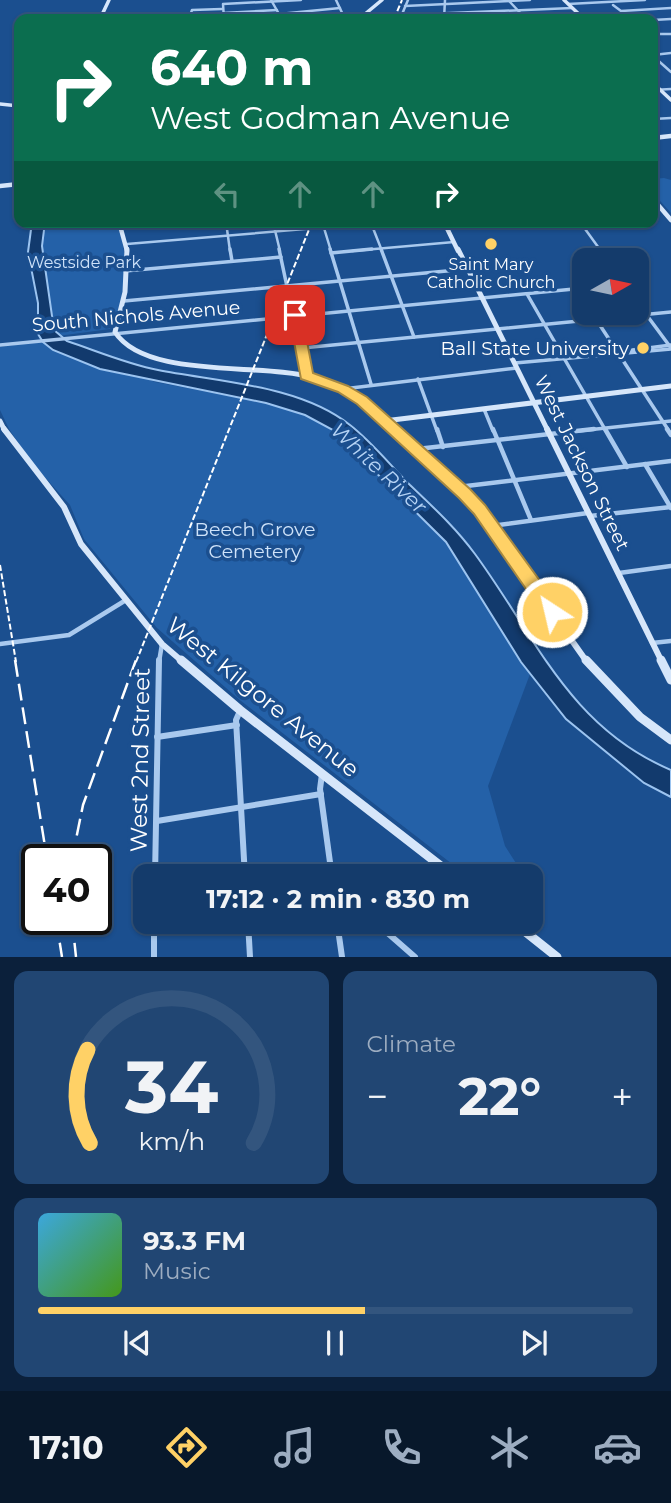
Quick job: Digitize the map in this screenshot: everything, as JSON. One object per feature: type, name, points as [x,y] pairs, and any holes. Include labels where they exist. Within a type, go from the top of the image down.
[{"type":"main road","points":[[365,14],[382,0]]},
{"type":"main road","points":[[564,0],[579,14]]},
{"type":"main road","points":[[659,89],[671,100]]},
{"type":"main road","points":[[658,205],[671,220]]},
{"type":"main road","points":[[121,228],[127,244],[124,301],[115,332],[118,342],[128,349],[160,358],[208,367],[306,376],[343,389],[384,421],[458,487],[491,526],[600,679],[629,710],[671,740]]},
{"type":"main road","name":"West Jackson Street","points":[[447,228],[671,680]]},
{"type":"main road","points":[[384,421],[671,386]]},
{"type":"main road","name":"West Kilgore Avenue","points":[[0,421],[9,439],[64,508],[80,544],[162,644],[240,709],[439,864]]},
{"type":"main road","points":[[528,934],[557,957]]},
{"type":"street","points":[[190,14],[191,10],[301,0]]},
{"type":"street","points":[[336,0],[343,14]]},
{"type":"street","points":[[402,14],[408,0]]},
{"type":"street","points":[[445,0],[444,14],[572,8]]},
{"type":"street","points":[[405,6],[530,0]]},
{"type":"street","points":[[568,4],[645,0]]},
{"type":"street","points":[[271,1],[278,12]]},
{"type":"street","points":[[509,1],[522,14]]},
{"type":"street","points":[[613,5],[620,11],[671,8]]},
{"type":"street","points":[[222,7],[223,13],[251,14],[340,8]]},
{"type":"street","points":[[658,34],[671,34]]},
{"type":"street","points":[[665,34],[670,39]]},
{"type":"street","points":[[658,59],[671,72]]},
{"type":"street","points":[[659,89],[671,89]]},
{"type":"street","points":[[227,228],[232,261]]},
{"type":"street","points":[[274,228],[306,376]]},
{"type":"street","points":[[127,244],[324,228],[371,384]]},
{"type":"street","points":[[373,228],[414,337]]},
{"type":"street","points":[[584,228],[599,248]]},
{"type":"street","points":[[331,253],[454,242]]},
{"type":"street","points":[[125,271],[281,257]]},
{"type":"street","points":[[124,301],[468,269]]},
{"type":"street","name":"South Nichols Avenue","points":[[0,345],[23,340],[572,288]]},
{"type":"street","points":[[526,293],[627,467]]},
{"type":"street","points":[[649,314],[671,312]]},
{"type":"street","points":[[343,389],[566,358],[670,347],[649,318]]},
{"type":"street","points":[[302,348],[572,321]]},
{"type":"street","points":[[600,326],[671,435]]},
{"type":"street","points":[[418,379],[443,447]]},
{"type":"street","points":[[484,409],[531,520]]},
{"type":"street","points":[[416,450],[671,421]]},
{"type":"street","points":[[458,487],[671,461]]},
{"type":"street","points":[[491,526],[671,507],[645,464]]},
{"type":"street","points":[[619,573],[671,566]]},
{"type":"street","points":[[0,644],[69,635],[127,600]]},
{"type":"street","points":[[652,643],[671,641]]},
{"type":"street","name":"West 2nd Street","points":[[155,864],[159,657],[162,644]]},
{"type":"street","points":[[240,709],[237,726],[244,864]]},
{"type":"street","points":[[157,737],[237,726]]},
{"type":"street","points":[[323,772],[320,779],[321,794],[330,864]]},
{"type":"street","points":[[156,821],[321,794]]},
{"type":"street","points":[[154,934],[154,957]]},
{"type":"street","points":[[249,934],[250,957]]},
{"type":"street","points":[[339,934],[342,957]]},
{"type":"street","points":[[389,934],[415,957]]},
{"type":"green space","points":[[658,179],[671,180],[671,213],[658,199]]},
{"type":"green space","name":"Westside Park","points":[[44,228],[118,228],[123,247],[125,276],[120,304],[110,329],[58,336],[54,330],[42,246]]},
{"type":"green space","name":"Beech Grove Cemetery","points":[[41,341],[155,382],[266,403],[305,415],[333,430],[446,542],[530,674],[488,786],[505,846],[517,864],[452,864],[241,701],[157,628],[84,539],[70,505],[32,463],[9,429],[0,410],[0,347]]},
{"type":"water","name":"White River","points":[[31,228],[44,228],[42,246],[54,330],[67,341],[158,370],[283,393],[307,401],[350,425],[468,544],[537,647],[580,705],[606,730],[636,752],[671,770],[671,797],[644,783],[566,719],[521,662],[446,542],[333,430],[305,415],[266,403],[100,369],[53,350],[38,334],[38,303],[28,252]]},
{"type":"railway","points":[[396,14],[402,0]]},
{"type":"railway","points":[[136,662],[310,228]]},
{"type":"railway","points":[[0,565],[16,662]]},
{"type":"railway","points":[[15,660],[45,844]]},
{"type":"railway","points":[[75,844],[83,805],[136,660]]},
{"type":"railway","points":[[59,935],[62,957]]},
{"type":"railway","points":[[74,935],[76,957]]},
{"type":"place","name":"Saint Mary Catholic Church","points":[[491,244]]},
{"type":"place","name":"Ball State University","points":[[643,348]]},
{"type":"route","points":[[295,315],[306,376],[326,381],[362,401],[465,494],[480,510],[552,612]]}]
